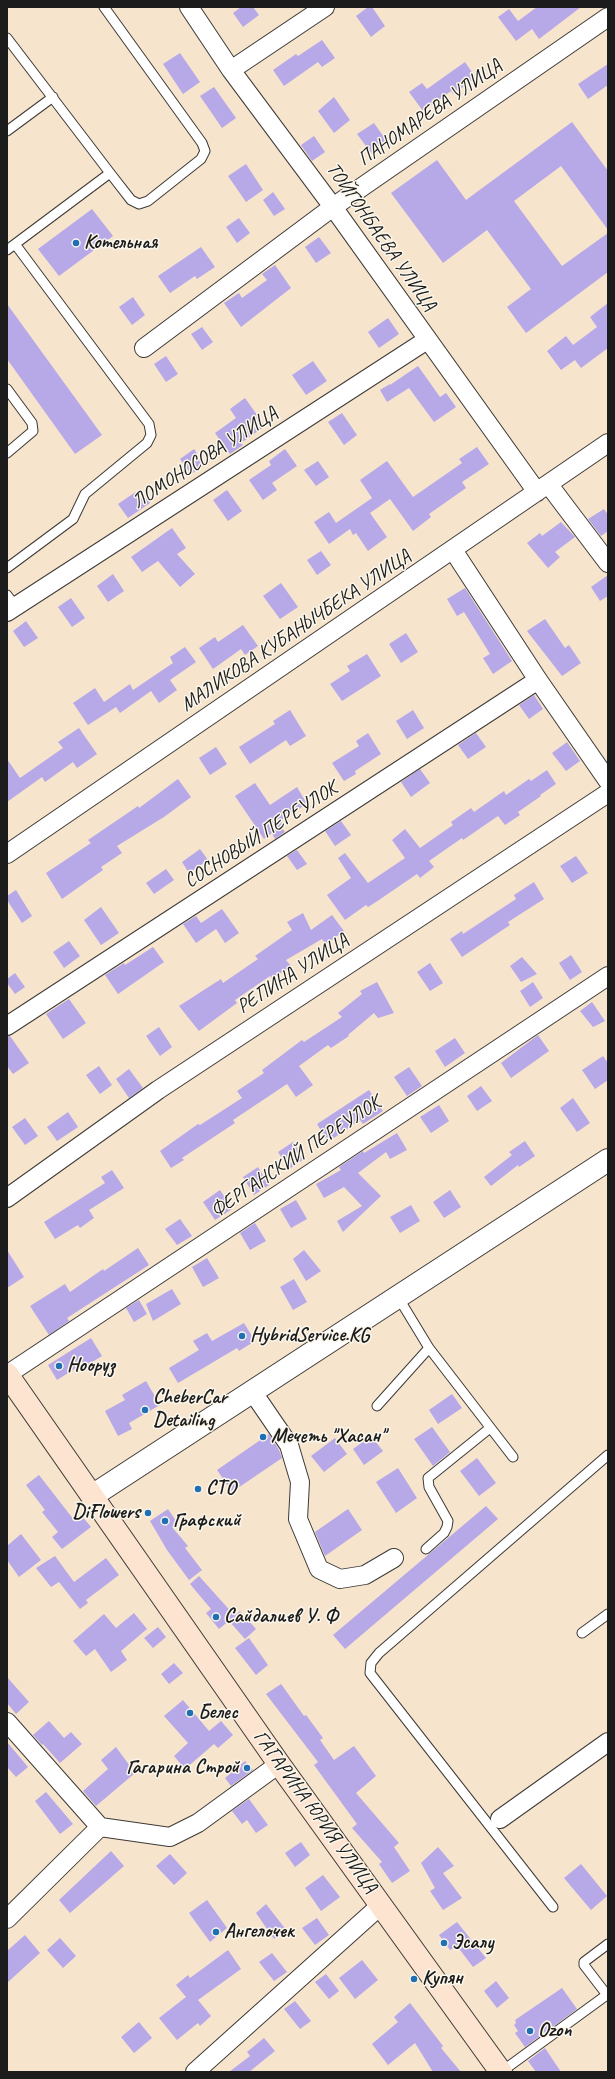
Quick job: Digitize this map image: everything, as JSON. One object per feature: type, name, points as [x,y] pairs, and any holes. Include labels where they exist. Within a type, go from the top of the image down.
[{"type":"main road","name":"ГАГАРИНА ЮРИЯ УЛИЦА","points":[[7,1374],[279,1764],[501,2072]]},
{"type":"street","name":"ТОЙГОНБАЕВА УЛИЦА","points":[[189,7],[231,70],[333,207],[427,340],[543,488],[608,563]]},
{"type":"street","points":[[231,70],[324,7]]},
{"type":"street","name":"ПАНОМАРЕВА УЛИЦА","points":[[144,348],[333,207],[608,17]]},
{"type":"street","name":"ЛОМОНОСОВА УЛИЦА","points":[[10,605],[427,340]]},
{"type":"street","name":"МАЛИКОВА КУБАНЫЧБЕКА УЛИЦА","points":[[7,854],[608,443]]},
{"type":"street","points":[[453,550],[538,680],[608,781]]},
{"type":"street","name":"СОСНОВЫЙ ПЕРЕУЛОК","points":[[7,1026],[538,680]]},
{"type":"street","name":"РЕПИНА УЛИЦА","points":[[7,1198],[158,1090],[608,793]]},
{"type":"street","name":"ФЕРГАНСКИЙ ПЕРЕУЛОК","points":[[7,1374],[608,976]]},
{"type":"street","points":[[92,1496],[608,1160]]},
{"type":"street","points":[[252,1391],[289,1445],[300,1482],[298,1518],[319,1569],[340,1579],[366,1575],[394,1558]]},
{"type":"street","points":[[7,1722],[100,1827],[170,1837],[198,1823],[279,1764]]},
{"type":"street","points":[[500,1819],[608,1742]]},
{"type":"street","points":[[7,1919],[100,1827]]},
{"type":"street","points":[[194,2072],[381,1906]]},
{"type":"lane","points":[[7,38],[131,200],[139,204],[148,201],[201,159],[205,151],[202,143],[104,7]]},
{"type":"lane","points":[[7,131],[53,97]]},
{"type":"lane","points":[[7,250],[110,173]]},
{"type":"lane","points":[[7,568],[73,519],[85,494],[147,443],[151,435],[149,424],[15,244]]},
{"type":"lane","points":[[7,389],[32,423],[33,431],[7,453]]},
{"type":"lane","points":[[398,1297],[429,1348],[513,1457]]},
{"type":"lane","points":[[378,1406],[429,1348]]},
{"type":"lane","points":[[426,1549],[444,1533],[448,1521],[429,1487],[428,1478],[490,1428]]},
{"type":"lane","points":[[553,1907],[370,1673],[371,1663],[379,1653],[608,1456]]},
{"type":"lane","points":[[582,1633],[608,1614]]},
{"type":"lane","points":[[501,2072],[607,1995],[584,1965],[584,1962],[608,1944]]},
{"type":"building","points":[[241,7],[253,7],[259,15],[243,27],[233,13]]},
{"type":"building","points":[[368,7],[372,7],[385,26],[371,37],[356,16]]},
{"type":"building","points":[[537,7],[581,7],[539,39],[532,29],[516,41],[498,17],[509,9],[518,21]]},
{"type":"building","points":[[322,40],[335,58],[322,67],[318,62],[284,86],[273,70],[296,54],[298,56]]},
{"type":"building","points":[[180,53],[200,82],[183,94],[163,64]]},
{"type":"building","points":[[465,62],[476,78],[453,94],[451,91],[423,111],[409,92],[422,83],[427,89]]},
{"type":"building","points":[[608,64],[608,85],[588,99],[578,84]]},
{"type":"building","points":[[214,87],[236,118],[222,128],[200,96]]},
{"type":"building","points":[[334,97],[350,120],[334,133],[318,111]]},
{"type":"building","points":[[572,122],[608,171],[608,230],[561,166],[514,201],[562,266],[608,233],[608,272],[526,333],[507,307],[531,289],[487,230],[443,263],[391,193],[437,160],[466,200]]},
{"type":"building","points":[[374,123],[388,143],[372,154],[357,134]]},
{"type":"building","points":[[314,136],[325,152],[312,161],[301,145]]},
{"type":"building","points":[[246,164],[263,190],[246,202],[228,176]]},
{"type":"building","points":[[273,192],[285,209],[274,216],[263,200]]},
{"type":"building","name":"Котельная","points":[[92,209],[113,236],[59,276],[38,249]]},
{"type":"building","points":[[239,218],[250,233],[237,243],[226,227]]},
{"type":"building","points":[[319,237],[331,253],[316,263],[305,247]]},
{"type":"building","points":[[201,247],[215,267],[197,279],[195,276],[170,293],[158,276]]},
{"type":"building","points":[[275,265],[291,288],[241,327],[224,303],[239,293],[242,298],[267,280],[262,274]]},
{"type":"building","points":[[133,297],[145,315],[132,325],[119,307]]},
{"type":"building","points":[[608,303],[608,348],[581,368],[575,360],[561,370],[547,351],[566,336],[573,345],[597,327],[590,317]]},
{"type":"building","points":[[7,304],[102,435],[75,454],[7,359]]},
{"type":"building","points":[[388,318],[399,334],[379,348],[368,332]]},
{"type":"building","points":[[202,327],[213,342],[202,350],[191,334]]},
{"type":"building","points":[[166,356],[178,374],[166,382],[154,364]]},
{"type":"building","points":[[313,361],[327,381],[306,395],[292,375]]},
{"type":"building","points":[[418,366],[440,397],[446,393],[456,407],[434,422],[409,388],[387,402],[380,390]]},
{"type":"building","points":[[245,398],[265,426],[241,443],[243,445],[230,454],[215,433],[236,418],[230,409]]},
{"type":"building","points":[[342,413],[357,435],[344,445],[328,422]]},
{"type":"building","points":[[477,447],[489,464],[462,482],[466,488],[429,514],[431,517],[413,531],[390,499],[370,513],[387,537],[368,551],[356,533],[353,535],[350,529],[329,544],[314,522],[329,512],[336,523],[372,498],[360,480],[387,461],[413,497],[462,463],[459,459]]},
{"type":"building","points":[[194,449],[205,465],[191,474],[180,459]]},
{"type":"building","points":[[285,449],[297,466],[272,483],[277,490],[263,500],[249,480],[271,465],[269,461]]},
{"type":"building","points":[[318,461],[329,477],[316,486],[304,470]]},
{"type":"building","points":[[140,489],[150,503],[128,518],[118,504]]},
{"type":"building","points":[[227,490],[242,511],[228,521],[213,500]]},
{"type":"building","points":[[604,509],[608,515],[608,531],[601,536],[588,519]]},
{"type":"building","points":[[561,522],[575,537],[555,552],[560,557],[548,568],[527,543],[540,533],[542,536]]},
{"type":"building","points":[[172,528],[186,548],[177,554],[195,574],[180,587],[158,561],[142,572],[131,557]]},
{"type":"building","points":[[321,551],[331,565],[317,575],[307,560]]},
{"type":"building","points":[[113,574],[124,591],[108,602],[97,586]]},
{"type":"building","points":[[608,575],[608,596],[600,601],[591,587]]},
{"type":"building","points":[[281,583],[298,607],[280,619],[263,596]]},
{"type":"building","points":[[465,588],[512,661],[493,674],[483,658],[490,654],[464,612],[457,616],[447,599]]},
{"type":"building","points":[[71,598],[85,618],[72,627],[58,607]]},
{"type":"building","points":[[545,619],[565,648],[569,645],[581,663],[562,676],[527,631]]},
{"type":"building","points":[[26,621],[38,638],[24,647],[13,631]]},
{"type":"building","points":[[243,625],[258,646],[245,655],[241,649],[213,669],[199,648],[215,637],[218,642]]},
{"type":"building","points":[[406,633],[418,652],[401,663],[389,644]]},
{"type":"building","points":[[185,647],[196,662],[170,680],[177,690],[159,703],[151,691],[120,713],[116,707],[88,725],[73,703],[95,688],[104,702],[130,684],[133,690],[173,663],[170,657]]},
{"type":"building","points":[[367,654],[381,676],[342,701],[330,684],[350,671],[347,666]]},
{"type":"building","points":[[534,695],[543,709],[529,719],[519,705]]},
{"type":"building","points":[[290,710],[306,736],[290,746],[286,740],[250,764],[239,747],[275,724],[273,721]]},
{"type":"building","points":[[413,710],[424,728],[407,739],[396,721]]},
{"type":"building","points":[[79,728],[97,754],[77,768],[73,762],[45,782],[42,777],[7,802],[7,759],[20,778],[63,748],[58,742]]},
{"type":"building","points":[[368,733],[381,754],[355,771],[356,774],[344,781],[332,763],[359,746],[356,741]]},
{"type":"building","points":[[476,733],[486,747],[468,759],[458,745]]},
{"type":"building","points":[[567,742],[580,761],[566,771],[552,753]]},
{"type":"building","points":[[216,747],[227,764],[210,775],[199,758]]},
{"type":"building","points":[[420,769],[430,783],[411,797],[401,782]]},
{"type":"building","points":[[547,770],[556,784],[518,812],[520,815],[505,825],[498,816],[463,840],[462,838],[429,861],[434,867],[420,878],[417,874],[376,902],[368,907],[366,905],[345,920],[327,895],[351,878],[338,858],[345,853],[368,883],[405,858],[392,840],[405,829],[420,848],[453,825],[451,822],[471,808],[474,812],[504,791],[506,795],[529,779],[531,781]]},
{"type":"building","points":[[178,779],[191,797],[164,817],[117,846],[122,853],[101,867],[103,870],[62,899],[46,873],[91,843],[88,840],[138,806],[139,808]]},
{"type":"building","points":[[255,783],[270,805],[297,787],[307,804],[281,820],[284,825],[281,827],[285,832],[275,839],[272,833],[264,839],[235,796]]},
{"type":"building","points":[[341,821],[351,835],[335,846],[325,831]]},
{"type":"building","points":[[200,849],[208,860],[189,873],[182,862]]},
{"type":"building","points":[[297,850],[307,864],[297,870],[287,856]]},
{"type":"building","points":[[576,856],[588,873],[572,883],[560,866]]},
{"type":"building","points":[[166,869],[174,880],[154,894],[146,883]]},
{"type":"building","points":[[534,882],[544,899],[508,922],[510,925],[462,957],[450,939],[462,931],[463,934],[516,899],[514,895]]},
{"type":"building","points":[[16,890],[32,916],[22,923],[7,900],[7,896]]},
{"type":"building","points":[[101,907],[119,933],[101,945],[84,920]]},
{"type":"building","points":[[222,909],[239,933],[225,943],[216,929],[196,943],[183,924],[196,916],[201,923]]},
{"type":"building","points":[[303,913],[311,930],[332,915],[344,931],[326,944],[322,939],[286,960],[291,966],[272,979],[270,976],[235,1000],[237,1003],[199,1031],[179,1006],[221,979],[223,983],[258,959],[255,956],[292,930],[287,922]]},
{"type":"building","points":[[69,941],[80,956],[64,968],[53,952]]},
{"type":"building","points":[[153,947],[164,962],[118,994],[105,975],[124,963],[125,965]]},
{"type":"building","points":[[571,955],[582,972],[570,980],[559,963]]},
{"type":"building","points":[[522,957],[537,974],[521,982],[510,966]]},
{"type":"building","points":[[430,963],[443,983],[430,991],[417,972]]},
{"type":"building","points":[[15,973],[25,987],[15,994],[7,983],[7,979]]},
{"type":"building","points":[[377,982],[394,1013],[378,1018],[374,1013],[348,1035],[349,1036],[331,1048],[328,1045],[299,1066],[313,1085],[296,1097],[287,1084],[233,1120],[235,1123],[182,1158],[184,1160],[171,1168],[160,1151],[198,1124],[200,1125],[242,1098],[237,1091],[264,1073],[262,1070],[302,1040],[304,1042],[342,1017],[338,1013],[362,994],[360,991]]},
{"type":"building","points":[[533,982],[543,998],[530,1007],[520,991]]},
{"type":"building","points":[[69,999],[86,1023],[63,1039],[46,1014]]},
{"type":"building","points":[[592,1002],[605,1021],[593,1027],[580,1011]]},
{"type":"building","points":[[159,1027],[172,1047],[160,1056],[146,1036]]},
{"type":"building","points":[[538,1035],[549,1051],[511,1078],[501,1063]]},
{"type":"building","points":[[7,1036],[10,1036],[29,1063],[13,1074],[7,1066]]},
{"type":"building","points":[[455,1038],[465,1053],[445,1067],[435,1051]]},
{"type":"building","points":[[603,1056],[608,1063],[608,1080],[595,1089],[582,1070]]},
{"type":"building","points":[[99,1066],[112,1085],[100,1094],[86,1075]]},
{"type":"building","points":[[409,1067],[422,1086],[407,1096],[394,1077]]},
{"type":"building","points":[[129,1069],[143,1088],[129,1098],[116,1079]]},
{"type":"building","points":[[481,1086],[492,1101],[477,1111],[467,1096]]},
{"type":"building","points":[[369,1090],[383,1111],[363,1124],[360,1120],[328,1142],[317,1124]]},
{"type":"building","points":[[573,1098],[590,1123],[577,1132],[560,1108]]},
{"type":"building","points":[[439,1105],[449,1121],[431,1133],[420,1117]]},
{"type":"building","points":[[68,1112],[78,1127],[57,1141],[47,1127]]},
{"type":"building","points":[[25,1118],[38,1136],[25,1145],[12,1127]]},
{"type":"building","points":[[397,1133],[407,1150],[390,1159],[386,1152],[358,1173],[381,1196],[343,1232],[337,1221],[362,1206],[344,1187],[324,1198],[316,1184],[341,1170],[339,1167],[363,1151],[364,1153]]},
{"type":"building","points":[[525,1141],[535,1156],[519,1167],[518,1165],[491,1186],[484,1177],[512,1155],[509,1152]]},
{"type":"building","points":[[293,1142],[304,1159],[289,1169],[278,1152]]},
{"type":"building","points":[[258,1167],[269,1185],[254,1195],[243,1177]]},
{"type":"building","points":[[112,1170],[124,1188],[89,1210],[94,1218],[80,1228],[78,1225],[55,1239],[44,1222],[105,1183],[101,1177]]},
{"type":"building","points":[[220,1190],[232,1209],[215,1220],[203,1202]]},
{"type":"building","points":[[450,1190],[461,1207],[444,1218],[433,1202]]},
{"type":"building","points":[[296,1200],[307,1219],[291,1228],[280,1209]]},
{"type":"building","points":[[411,1205],[420,1221],[400,1233],[390,1217]]},
{"type":"building","points":[[180,1219],[192,1236],[177,1245],[165,1229]]},
{"type":"building","points":[[255,1223],[266,1241],[250,1250],[240,1233]]},
{"type":"building","points":[[138,1248],[149,1265],[67,1318],[69,1321],[49,1335],[30,1306],[65,1284],[70,1292],[103,1269],[104,1271]]},
{"type":"building","points":[[7,1250],[24,1277],[7,1288]]},
{"type":"building","points":[[304,1250],[321,1271],[306,1281],[293,1259]]},
{"type":"building","points":[[207,1258],[219,1278],[203,1287],[192,1267]]},
{"type":"building","points":[[294,1279],[307,1302],[293,1310],[280,1287]]},
{"type":"building","points":[[172,1289],[181,1304],[153,1321],[146,1304]]},
{"type":"building","points":[[139,1300],[147,1314],[134,1322],[126,1308]]},
{"type":"building","points":[[244,1323],[255,1341],[239,1351],[237,1348],[178,1383],[169,1368],[199,1350],[193,1341],[207,1333],[212,1341]]},
{"type":"building","points":[[91,1338],[102,1356],[82,1368],[81,1365],[57,1380],[48,1365]]},
{"type":"building","points":[[146,1381],[160,1405],[129,1423],[132,1429],[118,1436],[105,1411],[125,1400],[122,1395]]},
{"type":"building","points":[[452,1394],[462,1408],[438,1424],[429,1410]]},
{"type":"building","points":[[432,1427],[450,1452],[433,1466],[414,1439]]},
{"type":"building","points":[[269,1434],[282,1458],[232,1492],[217,1470]]},
{"type":"building","points":[[371,1436],[383,1451],[364,1465],[353,1449]]},
{"type":"building","points":[[335,1438],[347,1454],[324,1472],[311,1456]]},
{"type":"building","points":[[477,1458],[496,1483],[479,1496],[460,1471]]},
{"type":"building","points":[[398,1468],[417,1498],[396,1513],[376,1482]]},
{"type":"building","points":[[39,1475],[74,1520],[81,1515],[91,1527],[62,1549],[52,1537],[58,1532],[42,1512],[45,1510],[26,1485]]},
{"type":"building","points":[[486,1506],[498,1519],[345,1649],[333,1635]]},
{"type":"building","points":[[168,1509],[178,1524],[172,1527],[188,1546],[185,1548],[202,1570],[189,1580],[167,1550],[150,1521]]},
{"type":"building","points":[[348,1509],[362,1530],[325,1556],[315,1532]]},
{"type":"building","points":[[21,1534],[41,1560],[19,1577],[7,1560],[7,1546]]},
{"type":"building","points":[[55,1556],[74,1582],[106,1558],[119,1575],[86,1600],[88,1603],[80,1609],[59,1582],[51,1587],[36,1568]]},
{"type":"building","points":[[199,1576],[235,1616],[219,1629],[206,1613],[211,1609],[190,1584]]},
{"type":"building","points":[[240,1611],[256,1629],[245,1639],[229,1621]]},
{"type":"building","points":[[134,1613],[147,1629],[121,1651],[127,1660],[111,1672],[95,1649],[86,1656],[73,1641],[104,1614],[116,1628]]},
{"type":"building","points":[[158,1627],[166,1637],[153,1648],[144,1638]]},
{"type":"building","points":[[249,1638],[268,1665],[256,1675],[235,1648]]},
{"type":"building","points":[[174,1663],[183,1673],[169,1684],[161,1674]]},
{"type":"building","points":[[7,1677],[29,1702],[16,1714],[7,1703]]},
{"type":"building","points":[[281,1684],[304,1716],[306,1715],[323,1738],[320,1740],[334,1760],[354,1746],[376,1776],[356,1793],[399,1843],[394,1847],[410,1871],[392,1883],[379,1864],[382,1862],[352,1828],[357,1824],[314,1765],[318,1762],[266,1694]]},
{"type":"building","points":[[183,1700],[209,1731],[221,1721],[233,1735],[218,1748],[214,1744],[185,1769],[174,1756],[188,1743],[164,1716]]},
{"type":"building","points":[[49,1721],[64,1738],[71,1732],[82,1744],[60,1763],[33,1735]]},
{"type":"building","points":[[7,1742],[28,1767],[16,1777],[7,1767]]},
{"type":"building","points":[[116,1747],[135,1773],[96,1806],[83,1791],[108,1769],[101,1760]]},
{"type":"building","points":[[245,1761],[253,1770],[231,1786],[225,1778]]},
{"type":"building","points":[[46,1792],[73,1824],[60,1834],[35,1801]]},
{"type":"building","points":[[249,1799],[268,1825],[256,1833],[247,1820],[242,1824],[232,1811]]},
{"type":"building","points":[[301,1842],[310,1855],[295,1867],[285,1853]]},
{"type":"building","points":[[438,1847],[454,1866],[443,1873],[462,1898],[443,1910],[430,1891],[435,1888],[421,1863]]},
{"type":"building","points":[[111,1851],[124,1866],[70,1913],[59,1900]]},
{"type":"building","points":[[170,1854],[187,1873],[174,1885],[156,1866]]},
{"type":"building","points":[[581,1864],[607,1896],[591,1910],[564,1878]]},
{"type":"building","points":[[323,1875],[340,1897],[321,1911],[305,1888]]},
{"type":"building","points":[[207,1900],[227,1928],[210,1942],[189,1913]]},
{"type":"building","points":[[266,1904],[287,1931],[274,1939],[256,1913]]},
{"type":"building","points":[[317,1918],[329,1935],[315,1945],[302,1928]]},
{"type":"building","points":[[457,1922],[486,1958],[473,1967],[457,1946],[450,1950],[439,1935]]},
{"type":"building","points":[[25,1935],[40,1953],[7,1983],[7,1951]]},
{"type":"building","points":[[60,1938],[76,1956],[63,1968],[47,1950]]},
{"type":"building","points":[[228,1950],[241,1969],[198,2000],[211,2016],[200,2026],[198,2023],[177,2040],[159,2018],[186,1997],[176,1985],[188,1975],[190,1978]]},
{"type":"building","points":[[272,1953],[287,1972],[274,1981],[259,1962]]},
{"type":"building","points":[[362,1960],[378,1980],[355,1999],[339,1978]]},
{"type":"building","points":[[326,1974],[339,1991],[329,1999],[315,1982]]},
{"type":"building","points":[[496,1981],[509,1998],[497,2008],[484,1991]]},
{"type":"building","points":[[562,1988],[577,2009],[525,2047],[515,2033],[518,2031],[514,2025],[516,2023],[515,2020]]},
{"type":"building","points":[[295,2001],[311,2021],[300,2029],[284,2009]]},
{"type":"building","points":[[410,2003],[443,2046],[441,2048],[461,2072],[433,2072],[415,2043],[388,2065],[372,2044],[398,2022],[394,2017]]},
{"type":"building","points":[[139,2022],[152,2038],[134,2053],[121,2037]]},
{"type":"building","points":[[264,2038],[275,2051],[249,2072],[229,2072],[250,2056],[247,2052]]},
{"type":"building","points":[[545,2048],[561,2072],[536,2072],[528,2061]]},
{"type":"place","name":"Котельная","points":[[76,243]]},
{"type":"place","name":"HybridService.KG","points":[[242,1336]]},
{"type":"place","name":"Нооруз","points":[[59,1366]]},
{"type":"place","name":"CheberCar Detailing","points":[[145,1410]]},
{"type":"place","name":"Мечеть \"Хасан\"","points":[[263,1437]]},
{"type":"place","name":"СТО","points":[[198,1489]]},
{"type":"place","name":"DiFlowers","points":[[148,1513]]},
{"type":"place","name":"Графский","points":[[165,1521]]},
{"type":"place","name":"Сайдалиев У. Ф","points":[[216,1617]]},
{"type":"place","name":"Белес","points":[[190,1713]]},
{"type":"place","name":"Гагарина Строй","points":[[247,1768]]},
{"type":"place","name":"Ангелочек","points":[[216,1932]]},
{"type":"place","name":"Эсалу","points":[[444,1943]]},
{"type":"place","name":"Купян","points":[[414,1979]]},
{"type":"place","name":"Ozon","points":[[530,2031]]}]
